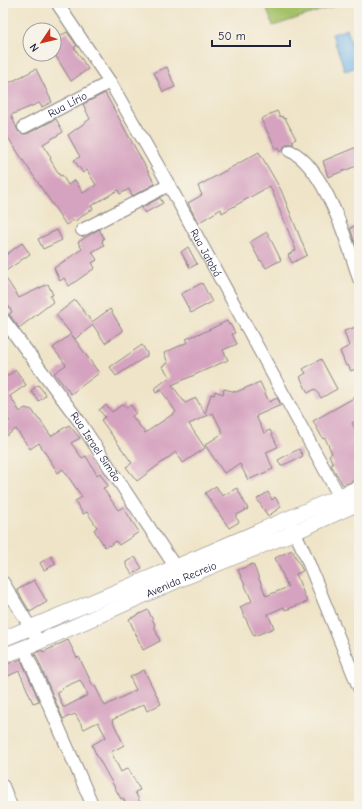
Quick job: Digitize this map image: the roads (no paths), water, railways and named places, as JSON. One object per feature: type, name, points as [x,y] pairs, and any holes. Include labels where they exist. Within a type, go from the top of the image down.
[{"type":"main road","name":"Avenida Recreio","points":[[3,639],[295,532],[348,503],[359,488]]},
{"type":"main road","name":"Avenida Recreio","points":[[3,656],[39,642],[288,518],[348,503]]},
{"type":"street","name":"Rua Jatobá","points":[[57,3],[110,82],[348,503]]},
{"type":"street","name":"Rua Lírio","points":[[24,127],[110,82]]},
{"type":"street","points":[[290,151],[294,152],[307,162],[323,186],[337,216],[359,279]]},
{"type":"street","points":[[82,230],[169,185]]},
{"type":"street","name":"Rua Israel Simão","points":[[3,319],[79,421],[180,573]]},
{"type":"street","points":[[288,518],[359,688]]},
{"type":"street","points":[[3,582],[32,628],[39,642]]},
{"type":"street","points":[[24,648],[93,806]]},
{"type":"street","points":[[3,786],[11,806]]},
{"type":"water","points":[[347,29],[359,66],[345,71],[332,34]]}]
